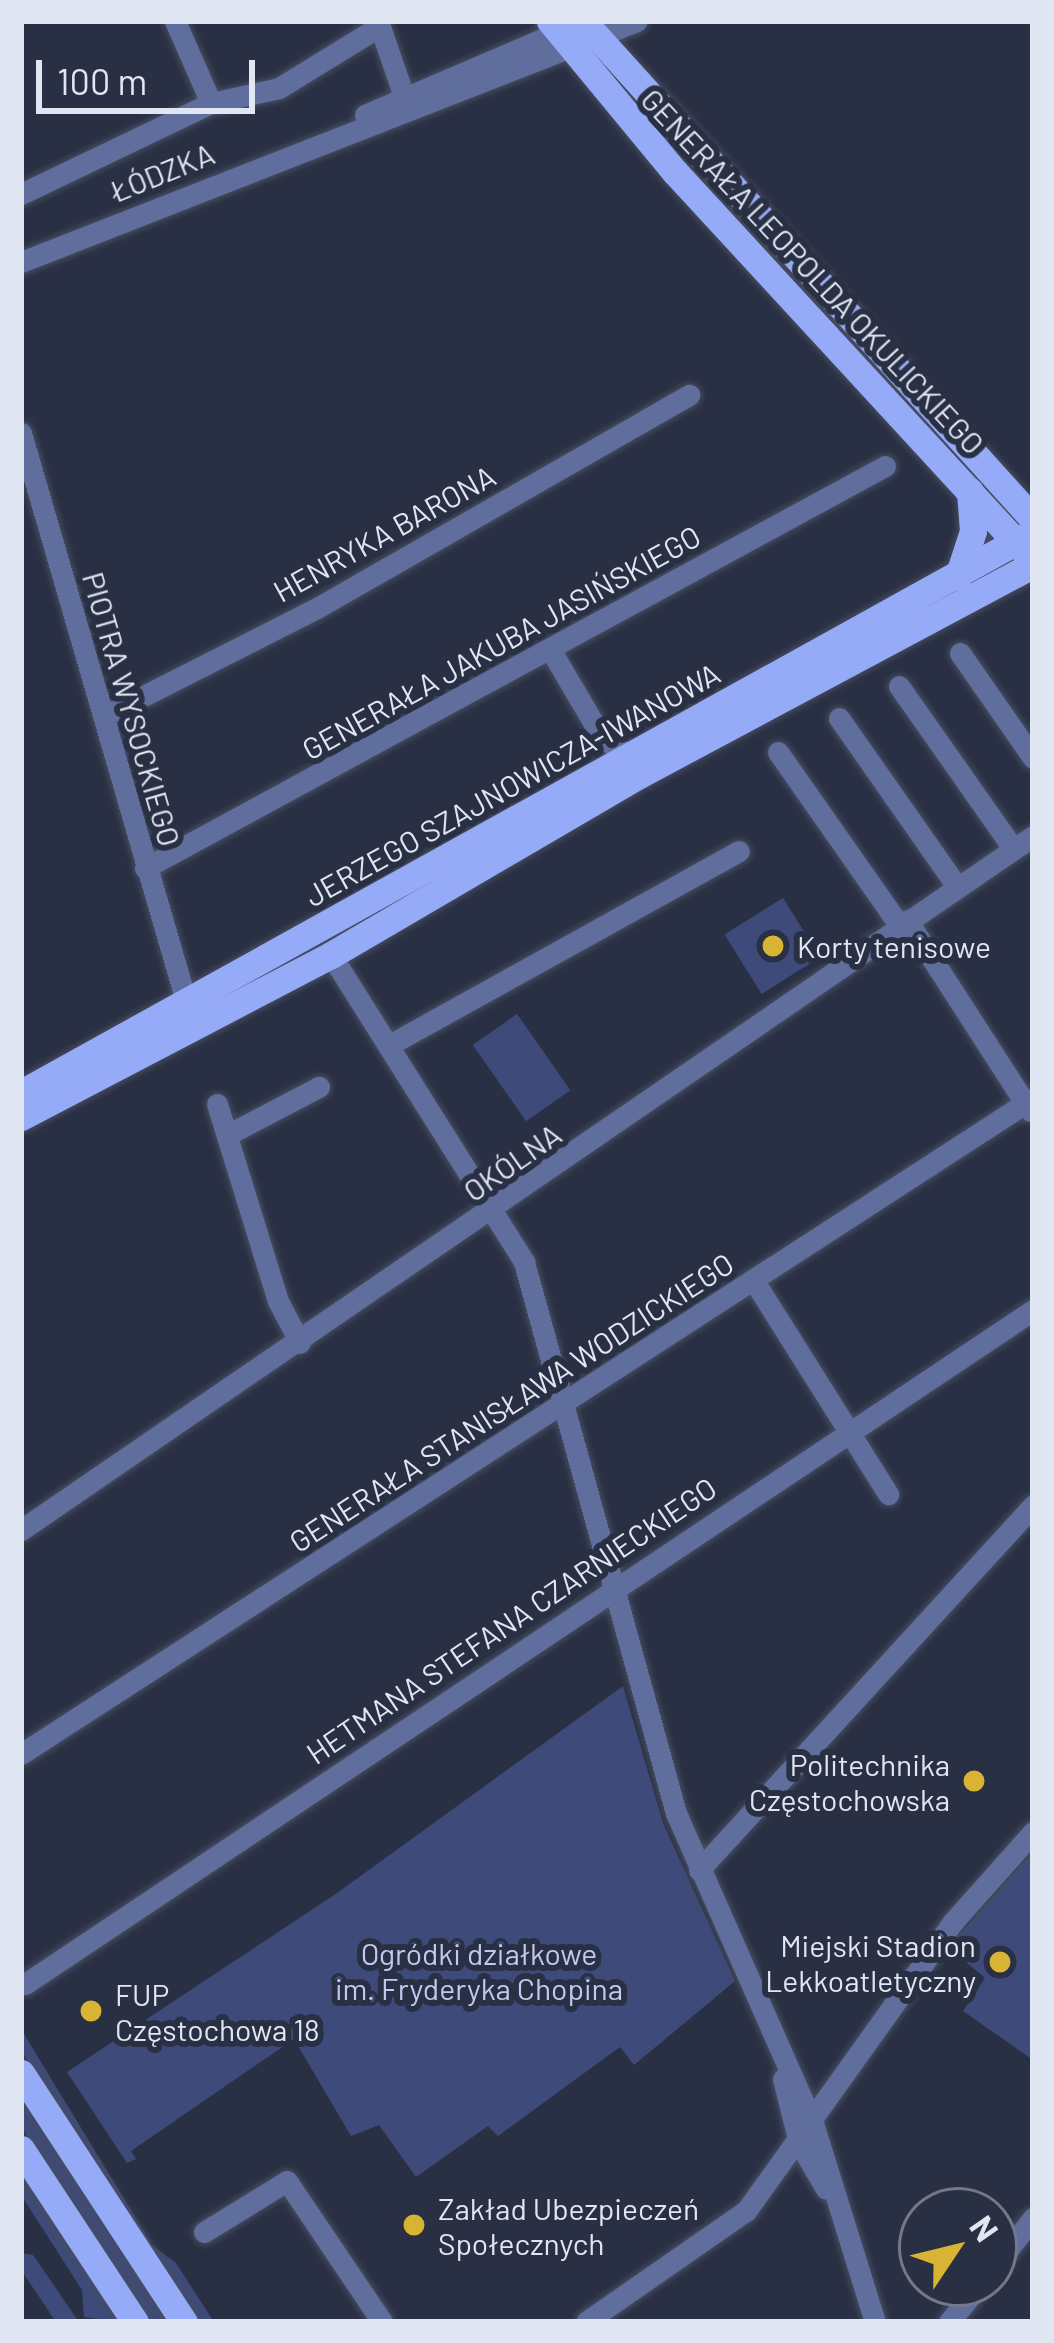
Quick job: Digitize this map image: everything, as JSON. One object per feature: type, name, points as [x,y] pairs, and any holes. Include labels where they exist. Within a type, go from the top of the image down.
[{"type":"main road","name":"GENERAŁA LEOPOLDA OKULICKIEGO","points":[[575,30],[970,491],[1030,544]]},
{"type":"main road","name":"GENERAŁA LEOPOLDA OKULICKIEGO","points":[[575,30],[1030,544]]},
{"type":"main road","points":[[958,577],[974,531],[970,491]]},
{"type":"main road","name":"JERZEGO SZAJNOWICZA-IWANOWA","points":[[21,1093],[958,577],[1030,544]]},
{"type":"main road","name":"JERZEGO SZAJNOWICZA-IWANOWA","points":[[21,1117],[331,955],[1030,544]]},
{"type":"main road","points":[[21,2073],[184,2322]]},
{"type":"main road","points":[[21,2149],[135,2322]]},
{"type":"street","points":[[175,21],[212,103]]},
{"type":"street","name":"ŁÓDZKA","points":[[21,262],[575,30],[637,21]]},
{"type":"street","points":[[21,194],[212,103],[279,88],[378,24],[406,102]]},
{"type":"street","name":"HENRYKA BARONA","points":[[104,716],[316,608],[689,395]]},
{"type":"street","name":"PIOTRA WYSOCKIEGO","points":[[21,433],[186,1001]]},
{"type":"street","name":"GENERAŁA JAKUBA JASIŃSKIEGO","points":[[145,868],[885,466]]},
{"type":"street","points":[[550,649],[603,739],[631,756]]},
{"type":"street","points":[[960,653],[1033,758]]},
{"type":"street","points":[[899,686],[1023,842]]},
{"type":"street","points":[[839,718],[956,885]]},
{"type":"street","points":[[596,776],[603,739]]},
{"type":"street","points":[[778,752],[1030,1106]]},
{"type":"street","name":"OKÓLNA","points":[[21,1530],[496,1210],[1023,842]]},
{"type":"street","points":[[389,1045],[739,850]]},
{"type":"street","points":[[331,955],[496,1210],[544,1315],[613,1587],[699,1870],[778,2055],[813,2122],[875,2322]]},
{"type":"street","points":[[227,1136],[319,1087]]},
{"type":"street","points":[[217,1104],[278,1301],[300,1343]]},
{"type":"street","name":"GENERAŁA STANISŁAWA WODZICKIEGO","points":[[21,1754],[1030,1106]]},
{"type":"street","points":[[754,1281],[888,1494]]},
{"type":"street","name":"HETMANA STEFANA CZARNIECKIEGO","points":[[25,1984],[1033,1310]]},
{"type":"street","points":[[699,1870],[1033,1505]]},
{"type":"street","points":[[586,2322],[725,2230],[799,2143],[952,1923],[1033,1832]]},
{"type":"street","points":[[778,2055],[799,2143],[842,2213]]},
{"type":"street","points":[[204,2232],[287,2181],[382,2322]]},
{"type":"green space","name":"Korty tenisowe","points":[[783,898],[820,957],[762,994],[724,935]]},
{"type":"green space","points":[[517,1014],[570,1090],[526,1121],[473,1045]]},
{"type":"green space","name":"Ogródki działkowe im. Fryderyka Chopina","points":[[623,1686],[663,1823],[735,1981],[634,2065],[620,2047],[498,2136],[488,2126],[416,2177],[379,2125],[351,2136],[294,2039],[131,2151],[136,2159],[127,2163],[67,2072],[337,1893]]},
{"type":"green space","name":"Miejski Stadion Lekkoatletyczny","points":[[1033,1851],[1033,2060],[963,2011],[985,1978],[948,1947]]},
{"type":"green space","points":[[21,2029],[152,2245],[176,2263],[214,2322],[198,2322],[21,2050]]},
{"type":"green space","points":[[21,2091],[171,2322],[148,2322],[21,2126]]},
{"type":"green space","points":[[21,2171],[118,2322],[84,2317],[82,2290],[21,2195]]},
{"type":"green space","points":[[21,2253],[33,2255],[79,2322],[56,2322],[21,2270]]},
{"type":"place","name":"Korty tenisowe","points":[[773,946]]},
{"type":"place","name":"Politechnika Częstochowska","points":[[974,1781]]},
{"type":"place","name":"Miejski Stadion Lekkoatletyczny","points":[[1000,1962]]},
{"type":"place","name":"FUP Częstochowa 18","points":[[91,2011]]},
{"type":"place","name":"Zakład Ubezpieczeń Społecznych","points":[[414,2225]]}]
